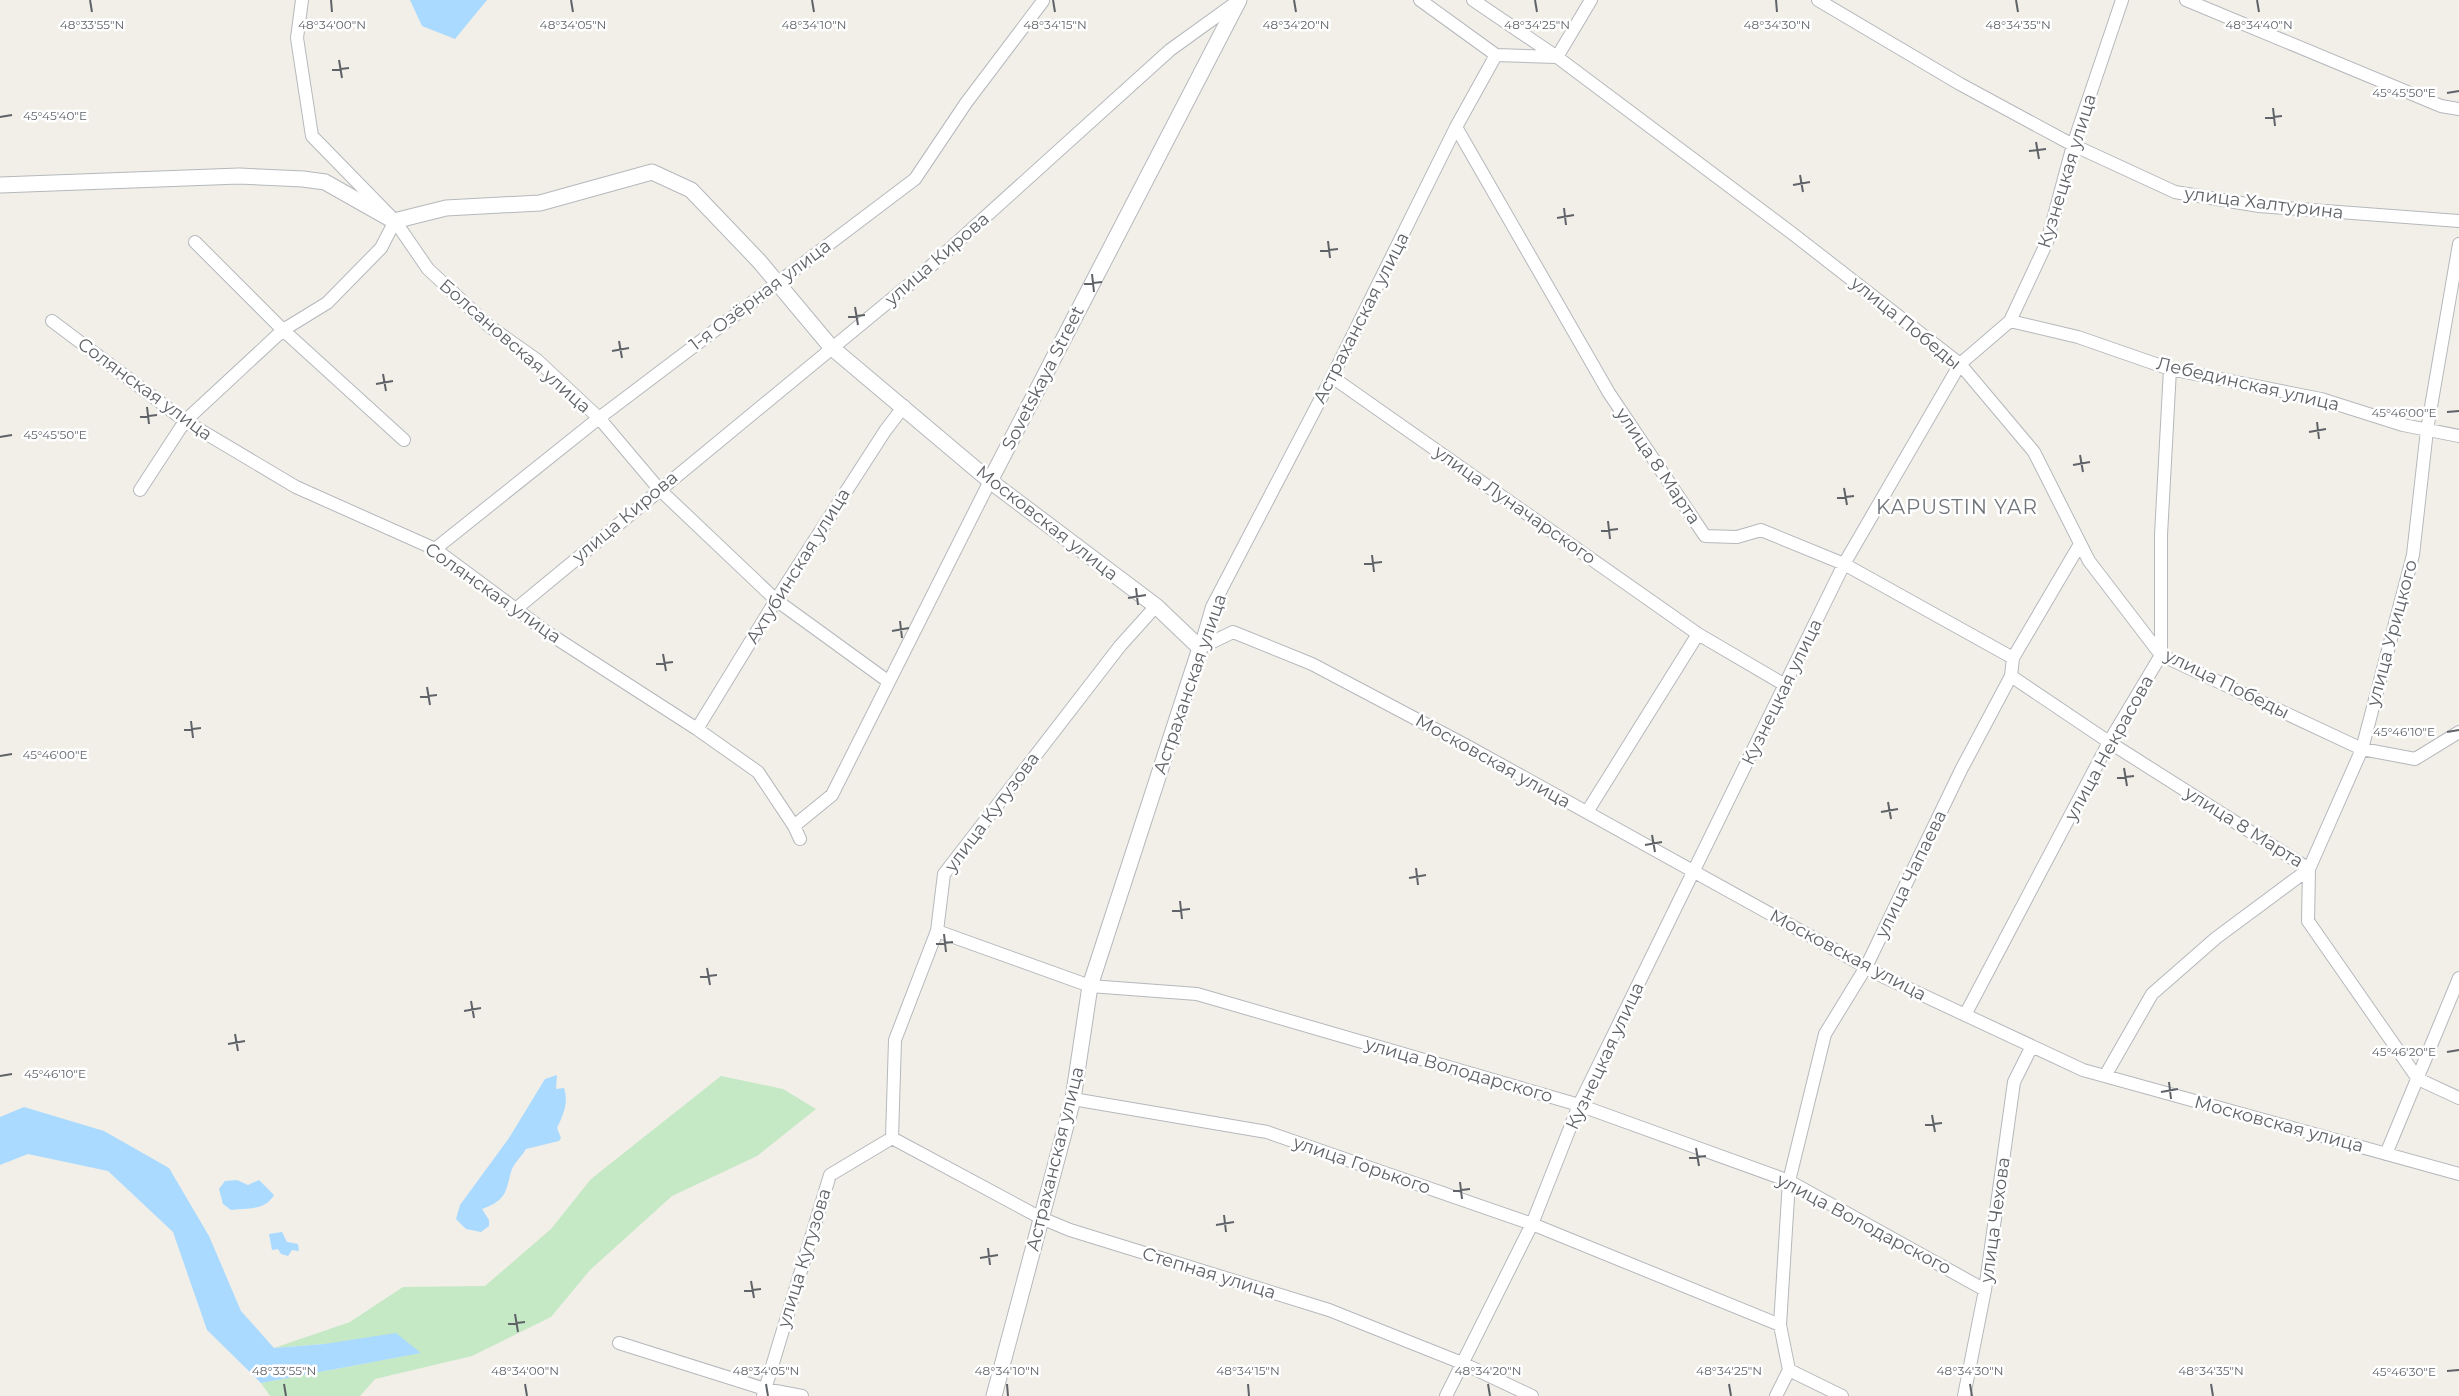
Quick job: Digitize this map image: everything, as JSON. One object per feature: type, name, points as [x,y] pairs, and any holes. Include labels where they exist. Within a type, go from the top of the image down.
[{"type":"street","name":"Болсановская улица","points":[[302,0],[297,38],[312,136],[395,221],[428,270],[489,326],[537,360],[598,418],[659,489],[776,600],[889,682]]},
{"type":"street","points":[[1420,0],[1496,54],[1557,57],[1591,0]]},
{"type":"street","name":"улица Победы","points":[[1473,0],[1557,57],[1793,234],[1960,364],[2034,452],[2089,561],[2161,656],[2362,749],[2415,759],[2458,730]]},
{"type":"street","name":"улица Халтурина","points":[[1818,0],[1960,84],[2074,145],[2175,192],[2259,206],[2459,221]]},
{"type":"street","name":"Кузнецкая улица","points":[[1446,1396],[1532,1224],[1579,1105],[1844,564],[1960,364],[2010,321],[2047,242],[2074,145],[2122,0]]},
{"type":"street","points":[[2186,0],[2441,106],[2459,109]]},
{"type":"street","name":"1-я Озёрная улица","points":[[435,549],[598,418],[915,179],[966,104],[1043,1]]},
{"type":"street","name":"улица Кирова","points":[[516,608],[922,274],[1170,50],[1238,1]]},
{"type":"street","name":"Sovetskaya Street","points":[[794,826],[832,795],[990,480],[1238,1]]},
{"type":"street","name":"Астраханская улица","points":[[994,1396],[1073,1100],[1090,986],[1212,608],[1332,377],[1456,127],[1496,54]]},
{"type":"street","name":"улица 8 Марта","points":[[1456,127],[1608,393],[1705,536],[1737,537],[1761,530],[1844,564],[2013,658]]},
{"type":"street","name":"Московская улица","points":[[395,221],[446,208],[540,203],[652,172],[691,190],[777,282],[831,347],[904,406],[990,480],[1156,606],[1200,648],[1233,632],[1312,664],[1587,812],[1866,967],[2084,1070],[2459,1174]]},
{"type":"street","points":[[0,185],[239,176],[303,179],[325,182],[395,221],[381,248],[327,303],[283,330],[184,421],[140,490]]},
{"type":"street","points":[[195,242],[283,330],[404,440]]},
{"type":"street","name":"улица Урицкого","points":[[2105,1076],[2152,994],[2216,938],[2309,869],[2362,749],[2412,555],[2427,430],[2459,244]]},
{"type":"street","name":"Солянская улица","points":[[52,321],[184,421],[296,487],[435,549],[548,633],[697,729],[758,772],[794,826],[800,840]]},
{"type":"street","name":"Лебединская улица","points":[[2010,321],[2078,337],[2170,369],[2321,398],[2404,425],[2459,436]]},
{"type":"street","name":"улица Некрасова","points":[[1965,1015],[2110,742],[2161,656],[2162,534],[2170,369]]},
{"type":"street","name":"улица Луначарского","points":[[1332,377],[1698,634],[1785,686]]},
{"type":"street","name":"Ахтубинская улица","points":[[697,729],[776,600],[885,431],[904,406]]},
{"type":"street","name":"улица Чапаева","points":[[1789,1370],[1780,1325],[1790,1181],[1825,1034],[1866,967],[1961,770],[2011,676],[2013,658],[2080,544]]},
{"type":"street","name":"улица Кутузова","points":[[764,1393],[830,1175],[892,1138],[894,1040],[937,931],[944,874],[1120,646],[1156,606]]},
{"type":"street","points":[[1587,812],[1698,634]]},
{"type":"street","name":"улица 8 Марта","points":[[2011,676],[2110,742],[2309,869],[2308,921],[2418,1079]]},
{"type":"street","name":"улица Володарского","points":[[937,931],[1090,986],[1197,994],[1579,1105],[1790,1181],[1984,1290]]},
{"type":"street","points":[[2386,1154],[2459,978]]},
{"type":"street","name":"улица Чехова","points":[[1964,1396],[1984,1290],[2014,1082],[2032,1046]]},
{"type":"street","points":[[2418,1079],[2459,1098]]},
{"type":"street","name":"улица Горького","points":[[1073,1100],[1267,1132],[1532,1224],[1780,1325]]},
{"type":"street","name":"Степная улица","points":[[892,1138],[1041,1218],[1070,1230],[1329,1310],[1462,1363],[1532,1396]]},
{"type":"street","points":[[619,1343],[764,1393],[802,1396]]},
{"type":"street","points":[[1776,1396],[1789,1370],[1842,1396]]},
{"type":"green space","points":[[721,1076],[783,1089],[816,1109],[757,1156],[672,1196],[590,1270],[551,1317],[472,1356],[375,1379],[360,1396],[270,1396],[261,1383],[420,1353],[324,1344],[274,1348],[350,1322],[403,1287],[485,1286],[551,1229],[591,1179]]},
{"type":"water","points":[[410,0],[487,0],[455,39],[422,26]]},
{"type":"water","points":[[557,1075],[556,1089],[564,1088],[566,1099],[563,1114],[557,1128],[561,1138],[559,1141],[526,1149],[512,1169],[506,1191],[496,1203],[482,1209],[489,1220],[489,1226],[481,1232],[466,1229],[456,1219],[460,1205],[509,1138],[545,1079]]},
{"type":"water","points":[[24,1107],[104,1131],[169,1168],[209,1236],[241,1311],[274,1348],[324,1344],[396,1333],[421,1353],[261,1383],[207,1330],[173,1232],[108,1171],[28,1154],[0,1165],[0,1117]]},
{"type":"water","points":[[237,1180],[248,1185],[259,1180],[274,1195],[266,1204],[261,1206],[231,1210],[223,1204],[219,1189],[225,1181]]},
{"type":"water","points":[[282,1232],[287,1242],[298,1244],[299,1251],[292,1250],[288,1256],[281,1254],[278,1249],[272,1250],[269,1234]]},
{"type":"district","name":"KAPUSTIN YAR","points":[[1957,507]]}]
